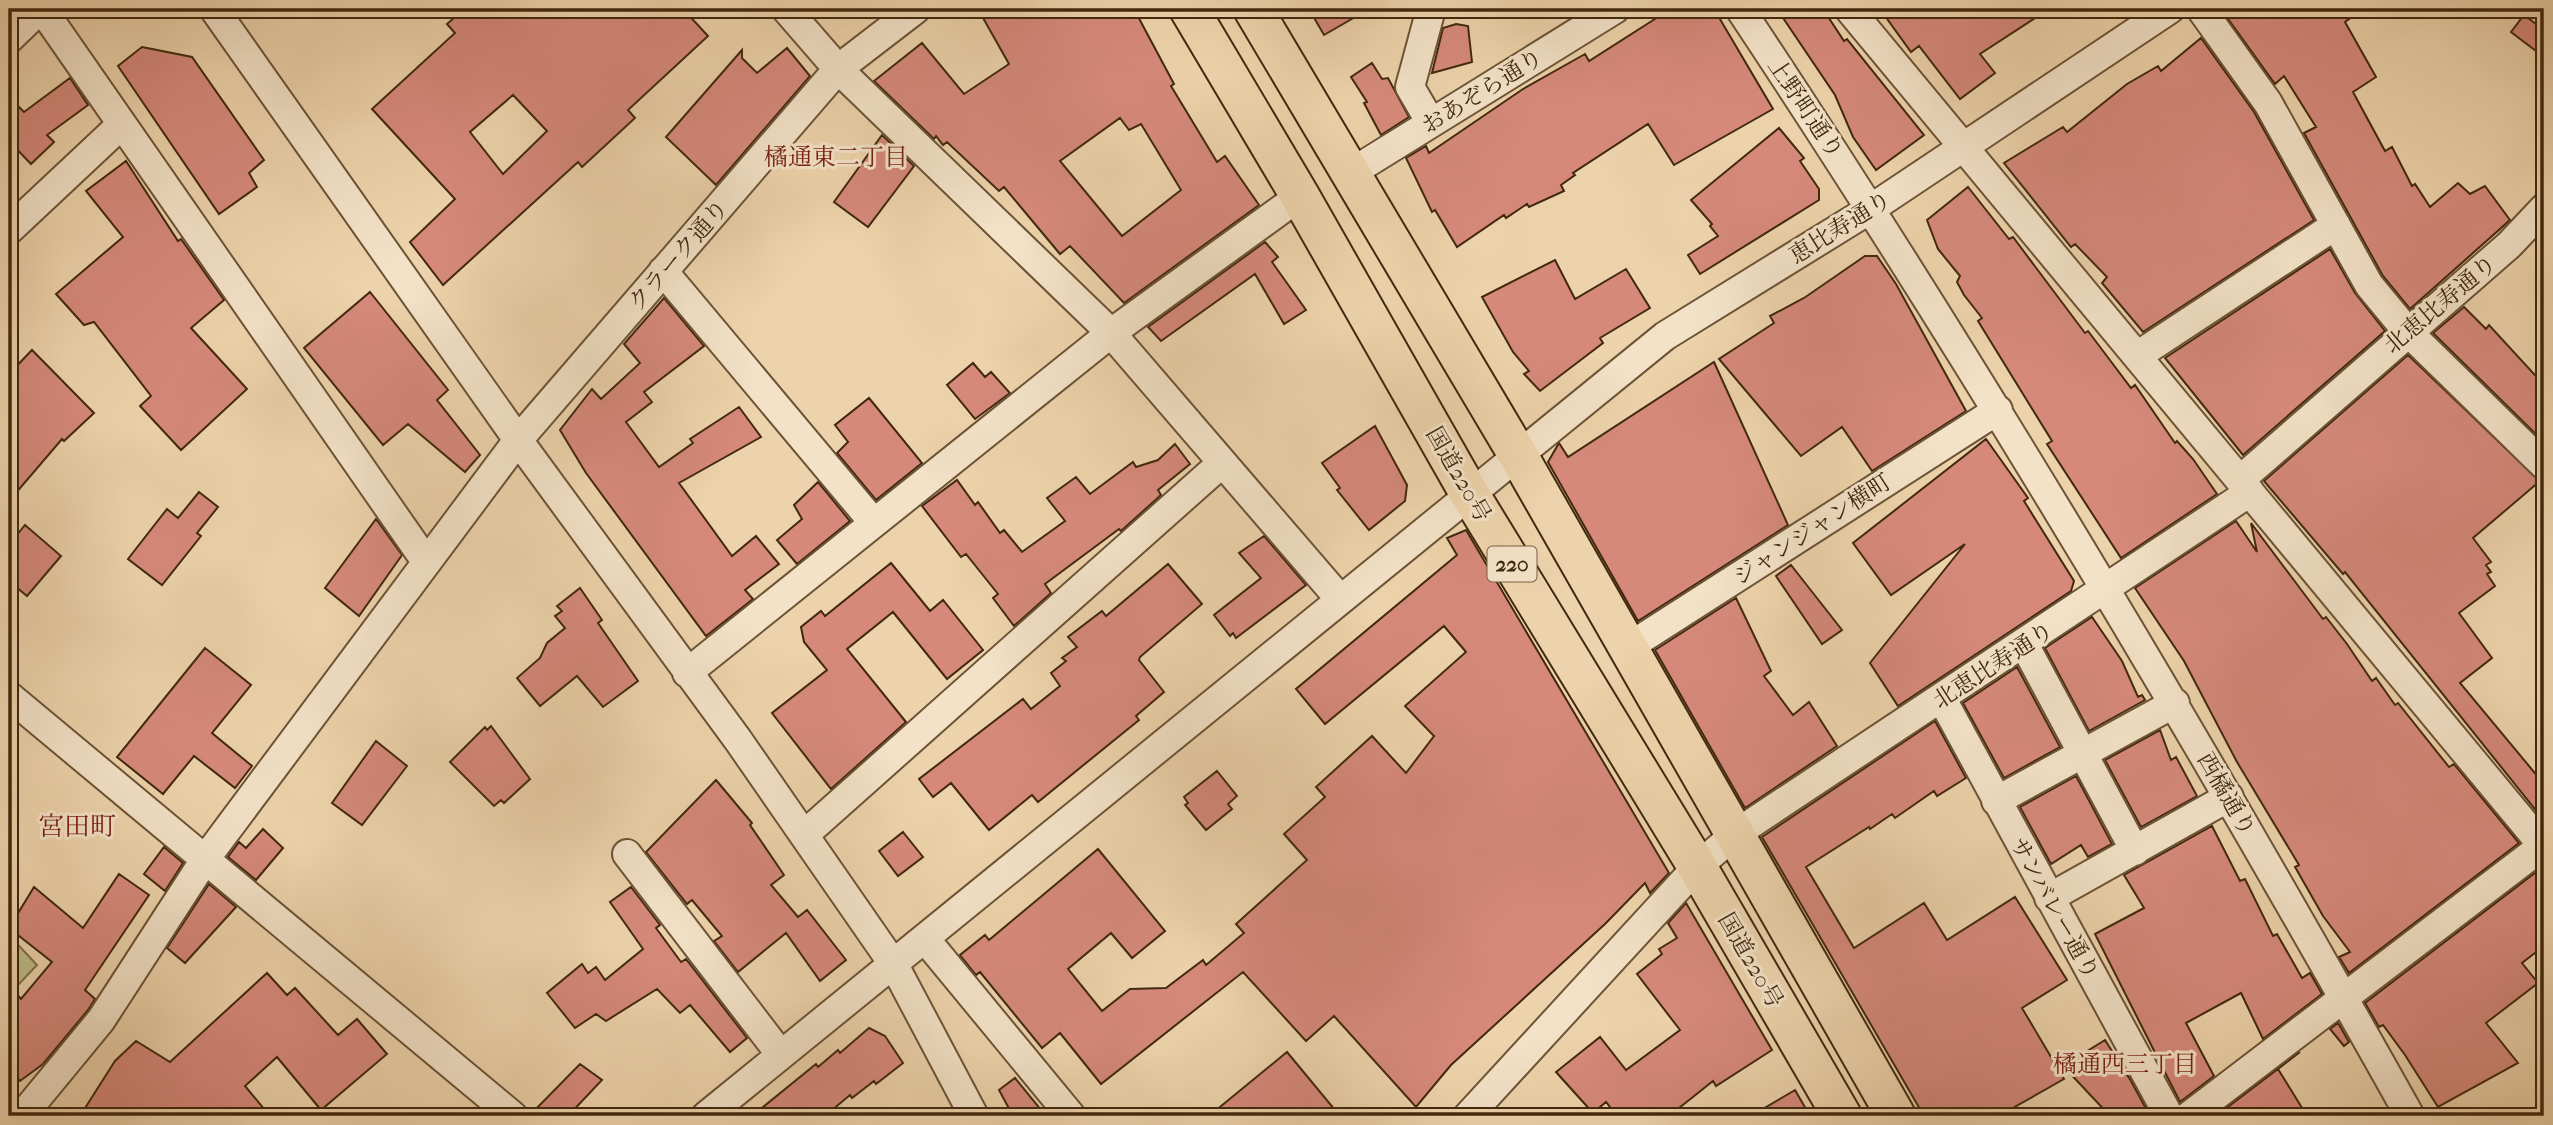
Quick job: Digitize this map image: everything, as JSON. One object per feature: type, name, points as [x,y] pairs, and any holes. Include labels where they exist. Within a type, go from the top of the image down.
[{"type":"highway","name":"国道220号","points":[[1189,9],[1300,196],[1469,493],[1697,867],[1842,1116]]},
{"type":"highway","name":"220","points":[[1253,9],[1518,455],[1896,1116]]},
{"type":"street","points":[[9,39],[41,9],[425,560]]},
{"type":"street","points":[[214,9],[517,440],[804,835],[894,965],[974,1116]]},
{"type":"street","points":[[786,9],[838,69],[1111,333],[1339,598]]},
{"type":"street","name":"クラーク通り","points":[[22,1116],[101,1020],[206,858],[425,560],[517,440],[838,69],[916,9]]},
{"type":"street","points":[[1431,9],[1410,87],[1431,123]]},
{"type":"street","name":"おあぞら通り","points":[[1349,174],[1615,9]]},
{"type":"street","name":"上野町通り","points":[[1740,9],[1872,208],[1998,410]]},
{"type":"street","points":[[1849,9],[2544,846],[2189,1116]]},
{"type":"street","name":"恵比寿通り","points":[[706,1116],[926,940],[1339,598],[1665,336],[1872,208],[2170,9]]},
{"type":"street","points":[[2201,9],[2268,103],[2370,285],[2407,331],[2544,465]]},
{"type":"street","points":[[9,230],[122,124]]},
{"type":"street","points":[[687,673],[1111,333],[1300,196]]},
{"type":"street","name":"北恵比寿通り","points":[[1468,1116],[1697,867],[1734,835],[2108,589],[2245,486],[2407,331],[2509,245],[2544,208]]},
{"type":"street","points":[[2137,356],[2336,225]]},
{"type":"street","points":[[663,271],[874,523]]},
{"type":"street","name":"西橘通り","points":[[1998,410],[2175,703],[2410,1116]]},
{"type":"street","name":"ジャンジャン横町","points":[[1627,648],[1998,410]]},
{"type":"street","points":[[804,835],[1222,463]]},
{"type":"street","points":[[2024,644],[2135,850]]},
{"type":"street","points":[[9,696],[513,1116]]},
{"type":"street","name":"サンバレー通り","points":[[1942,699],[2169,1116]]},
{"type":"street","points":[[1996,801],[2175,703]]},
{"type":"street","points":[[2049,898],[2229,797]]},
{"type":"street","points":[[627,854],[781,1055]]},
{"type":"street","points":[[926,940],[1071,1116]]},
{"type":"shaded area","points":[[9,935],[37,965],[19,984],[9,971]]},
{"type":"building","points":[[464,9],[683,9],[708,36],[628,110],[635,118],[582,167],[578,162],[443,285],[410,242],[455,199],[372,109],[455,33],[447,24]],"holes":[[[513,95],[547,131],[503,174],[470,132]]]},
{"type":"building","points":[[978,9],[1134,9],[1174,84],[1171,86],[1217,162],[1225,156],[1259,205],[1124,303],[1070,246],[1060,254],[1004,187],[999,191],[947,142],[943,145],[936,136],[934,139],[874,81],[922,43],[964,94],[1009,64]],"holes":[[[1120,118],[1129,130],[1141,124],[1181,190],[1122,236],[1060,161]]]},
{"type":"building","points":[[1309,9],[1369,9],[1324,35]]},
{"type":"building","points":[[1653,9],[1714,9],[1773,109],[1674,165],[1648,124],[1573,173],[1575,175],[1561,185],[1564,191],[1529,207],[1527,204],[1506,218],[1504,215],[1457,247],[1435,210],[1432,212],[1406,158],[1426,146],[1429,153],[1523,89],[1585,54],[1589,61],[1658,17]]},
{"type":"building","points":[[1777,9],[1823,9],[1844,41],[1847,39],[1924,135],[1876,170],[1853,137],[1835,95]]},
{"type":"building","points":[[1880,9],[2049,9],[1980,54],[1995,73],[1960,99],[1919,46],[1911,52]]},
{"type":"building","points":[[2235,9],[2363,9],[2345,22],[2376,77],[2353,92],[2385,151],[2392,147],[2412,186],[2415,184],[2430,207],[2458,183],[2470,194],[2485,186],[2510,220],[2410,309],[2383,276],[2304,133],[2316,127],[2284,76],[2275,84],[2226,16]]},
{"type":"building","points":[[2524,15],[2544,30],[2544,57],[2511,32]]},
{"type":"building","points":[[1456,24],[1468,26],[1472,62],[1432,73],[1443,28]]},
{"type":"building","points":[[2201,38],[2254,112],[2314,220],[2143,332],[2102,283],[2107,277],[2075,244],[2071,247],[2004,163],[2063,127],[2067,132],[2127,84],[2158,66],[2161,71]]},
{"type":"building","points":[[142,47],[192,57],[264,160],[249,173],[257,187],[219,214],[118,66]]},
{"type":"building","points":[[787,48],[810,76],[716,185],[666,137],[742,50],[742,58],[757,73]]},
{"type":"building","points":[[1372,63],[1382,79],[1388,78],[1409,117],[1381,135],[1364,103],[1367,102],[1351,77]]},
{"type":"building","points":[[70,78],[88,105],[47,135],[54,142],[31,164],[9,141],[9,117],[19,107],[24,112]]},
{"type":"building","points":[[1779,128],[1804,158],[1800,161],[1819,189],[1819,200],[1700,274],[1688,255],[1718,236],[1710,226],[1712,224],[1691,200]]},
{"type":"building","points":[[882,135],[914,166],[868,227],[834,202]]},
{"type":"building","points":[[126,161],[178,241],[181,239],[224,300],[191,328],[247,389],[181,450],[140,406],[151,396],[94,322],[84,325],[56,294],[123,237],[86,191]]},
{"type":"building","points":[[1968,187],[2009,239],[2013,237],[2085,333],[2088,331],[2131,388],[2135,385],[2175,443],[2177,441],[2193,459],[2217,494],[2121,558],[2047,444],[2052,441],[1978,321],[1982,318],[1957,282],[1960,276],[1938,249],[1927,220]]},
{"type":"building","points":[[1265,242],[1278,257],[1272,262],[1306,310],[1284,324],[1255,274],[1161,341],[1148,327]]},
{"type":"building","points":[[2330,249],[2355,293],[2385,331],[2243,455],[2165,358]]},
{"type":"building","points":[[1865,256],[1877,256],[1896,284],[1966,411],[1872,471],[1842,427],[1801,456],[1719,359],[1774,323],[1770,316],[1804,298]]},
{"type":"building","points":[[1555,260],[1575,299],[1626,269],[1650,308],[1600,338],[1603,343],[1540,391],[1524,374],[1529,371],[1513,352],[1482,297]]},
{"type":"building","points":[[370,292],[448,390],[437,400],[480,455],[465,472],[408,424],[383,445],[304,348]]},
{"type":"building","points":[[664,298],[704,346],[644,392],[652,402],[626,422],[659,467],[693,443],[690,439],[739,407],[761,437],[679,483],[732,556],[756,536],[779,564],[745,590],[753,599],[706,636],[586,473],[560,430],[592,389],[601,399],[640,363],[624,344]]},
{"type":"building","points":[[2464,307],[2486,329],[2489,325],[2544,385],[2544,442],[2433,333]]},
{"type":"building","points":[[32,350],[94,413],[64,441],[62,439],[9,501],[9,374]]},
{"type":"building","points":[[2408,355],[2540,481],[2473,538],[2491,562],[2486,565],[2491,572],[2487,574],[2495,586],[2459,613],[2492,658],[2460,683],[2544,784],[2542,818],[2345,572],[2343,574],[2264,481]]},
{"type":"building","points":[[1714,362],[1788,525],[1638,621],[1548,462],[1559,443],[1568,457]]},
{"type":"building","points":[[973,363],[985,377],[991,372],[1010,393],[975,419],[947,385]]},
{"type":"building","points":[[869,398],[922,463],[876,500],[837,453],[848,442],[835,425]]},
{"type":"building","points":[[1375,426],[1407,485],[1405,501],[1369,530],[1337,490],[1340,488],[1322,463]]},
{"type":"building","points":[[1986,439],[2028,498],[2024,501],[2074,581],[2071,591],[1898,706],[1870,663],[1965,544],[1891,595],[1853,543]]},
{"type":"building","points":[[1175,444],[1190,464],[1158,490],[1161,495],[1121,531],[1119,529],[1045,584],[1051,593],[1014,626],[993,598],[998,594],[966,554],[961,557],[922,506],[957,480],[975,505],[978,502],[1000,533],[1004,530],[1022,552],[1065,521],[1047,498],[1076,477],[1090,494],[1133,462],[1136,467],[1158,460]]},
{"type":"building","points":[[818,482],[850,521],[797,564],[777,540],[802,519],[794,505]]},
{"type":"building","points":[[199,492],[218,507],[197,533],[201,536],[162,585],[128,559],[167,509],[178,518]]},
{"type":"building","points":[[376,519],[402,555],[359,616],[325,588]]},
{"type":"building","points":[[2236,521],[2257,552],[2251,523],[2323,619],[2326,617],[2347,644],[2372,681],[2376,678],[2395,705],[2398,703],[2449,767],[2454,764],[2519,843],[2349,973],[2339,957],[2350,952],[2323,916],[2295,867],[2299,865],[2237,762],[2184,661],[2135,588]]},
{"type":"building","points":[[25,525],[61,556],[27,596],[9,581],[9,545]]},
{"type":"building","points":[[1466,530],[1669,873],[1650,893],[1645,883],[1605,924],[1451,1065],[1416,1107],[1334,1016],[1306,1041],[1243,972],[1101,1084],[1060,1033],[1042,1048],[980,972],[976,975],[960,955],[985,935],[989,940],[1098,849],[1165,931],[1132,958],[1111,933],[1068,969],[1102,1011],[1130,989],[1166,988],[1203,960],[1206,965],[1244,933],[1236,924],[1307,860],[1284,834],[1325,797],[1316,787],[1372,736],[1406,773],[1434,736],[1405,706],[1466,652],[1444,626],[1325,724],[1296,689],[1457,555],[1447,538]]},
{"type":"building","points":[[1264,536],[1306,585],[1236,638],[1233,633],[1230,636],[1214,615],[1261,578],[1239,553]]},
{"type":"building","points":[[891,563],[930,611],[943,600],[983,650],[947,679],[893,612],[847,649],[906,722],[831,789],[772,713],[827,670],[804,642],[801,627],[821,611],[825,616]]},
{"type":"building","points":[[1168,564],[1202,604],[1140,657],[1139,660],[1164,692],[1136,716],[1139,720],[1038,802],[1032,795],[989,830],[951,783],[933,797],[919,779],[1023,699],[1031,709],[1060,686],[1051,673],[1066,661],[1062,658],[1077,647],[1068,637],[1102,611],[1106,616]]},
{"type":"building","points":[[1791,565],[1842,630],[1822,644],[1776,576]]},
{"type":"building","points":[[580,588],[602,620],[598,623],[638,681],[603,707],[577,676],[540,706],[517,678],[540,658],[547,643],[565,628],[555,616],[562,611],[557,606]]},
{"type":"building","points":[[1736,598],[1771,671],[1764,676],[1793,715],[1809,702],[1837,746],[1745,808],[1655,650]]},
{"type":"building","points":[[2092,617],[2122,661],[2138,697],[2142,695],[2145,700],[2089,731],[2045,648]]},
{"type":"building","points":[[205,648],[251,685],[212,733],[252,766],[235,788],[194,756],[163,794],[117,757]]},
{"type":"building","points":[[2017,667],[2060,747],[2004,778],[1963,703]]},
{"type":"building","points":[[1935,721],[1966,778],[1937,796],[1934,791],[1895,818],[1892,814],[1806,867],[1854,948],[1924,903],[1947,940],[2015,897],[2067,980],[2022,1008],[2064,1079],[2013,1108],[2017,1116],[1924,1116],[1762,837]]},
{"type":"building","points":[[491,726],[530,779],[504,803],[501,800],[494,806],[450,762],[485,727],[487,730]]},
{"type":"building","points":[[2160,730],[2171,760],[2176,757],[2197,796],[2141,827],[2105,760]]},
{"type":"building","points":[[376,741],[407,766],[362,825],[332,803]]},
{"type":"building","points":[[1217,771],[1237,796],[1228,804],[1232,809],[1206,830],[1185,805],[1188,803],[1184,797]]},
{"type":"building","points":[[2076,776],[2112,844],[2088,857],[2081,845],[2051,864],[2020,807]]},
{"type":"building","points":[[716,780],[752,823],[750,825],[784,875],[771,885],[798,917],[807,910],[846,960],[820,981],[786,933],[738,972],[714,941],[722,936],[692,900],[687,904],[646,852]]},
{"type":"building","points":[[2212,826],[2240,881],[2245,879],[2273,936],[2277,934],[2302,978],[2310,973],[2322,994],[2263,1039],[2241,993],[2186,1023],[2214,1076],[2180,1102],[2095,934],[2144,908],[2124,875]]},
{"type":"building","points":[[263,829],[283,848],[256,880],[228,857],[239,842],[246,848]]},
{"type":"building","points":[[903,832],[923,857],[898,876],[879,851]]},
{"type":"building","points":[[164,847],[183,863],[165,891],[144,874]]},
{"type":"building","points":[[2544,866],[2544,946],[2522,963],[2538,983],[2486,1023],[2518,1063],[2438,1107],[2405,1055],[2383,1025],[2379,1027],[2365,1003]]},
{"type":"building","points":[[119,874],[149,895],[85,990],[95,999],[88,1010],[43,1064],[20,1081],[9,1068],[9,985],[21,999],[52,962],[9,928],[34,887],[83,928]]},
{"type":"building","points":[[209,884],[236,907],[185,963],[167,948]]},
{"type":"building","points":[[631,887],[660,925],[656,928],[681,962],[686,959],[747,1038],[730,1052],[690,1005],[680,1013],[657,989],[606,1021],[596,1014],[575,1028],[547,993],[582,964],[588,973],[596,967],[605,980],[643,949],[610,902]]},
{"type":"building","points":[[1686,903],[1772,1050],[1716,1086],[1713,1081],[1669,1116],[1617,1116],[1606,1102],[1593,1113],[1556,1072],[1600,1037],[1626,1070],[1680,1030],[1637,974],[1662,954],[1659,949],[1677,938],[1668,923]]},
{"type":"building","points":[[267,973],[287,995],[295,988],[338,1035],[357,1019],[387,1054],[321,1110],[277,1057],[245,1086],[270,1116],[80,1116],[115,1061],[136,1041],[170,1062]]},
{"type":"building","points":[[2338,1023],[2349,1042],[2344,1046],[2330,1029]]},
{"type":"building","points":[[869,1028],[885,1036],[903,1063],[876,1084],[874,1081],[852,1098],[850,1095],[825,1116],[752,1116],[816,1064],[818,1067],[838,1050],[840,1053]]},
{"type":"building","points":[[2105,1040],[2150,1116],[2110,1116],[2063,1066]]},
{"type":"building","points":[[1287,1052],[1340,1116],[1209,1116]]},
{"type":"building","points":[[2300,1052],[2278,1069],[2307,1116],[2216,1116]]},
{"type":"building","points":[[580,1064],[602,1080],[568,1116],[529,1116]]},
{"type":"building","points":[[1015,1078],[1046,1116],[1013,1116],[999,1090]]},
{"type":"building","points":[[1795,1090],[1810,1116],[1751,1116]]},
{"type":"district","name":"橘通東二丁目","points":[[836,157]]},
{"type":"district","name":"宮田町","points":[[77,826]]},
{"type":"district","name":"橘通西三丁目","points":[[2125,1064]]}]
